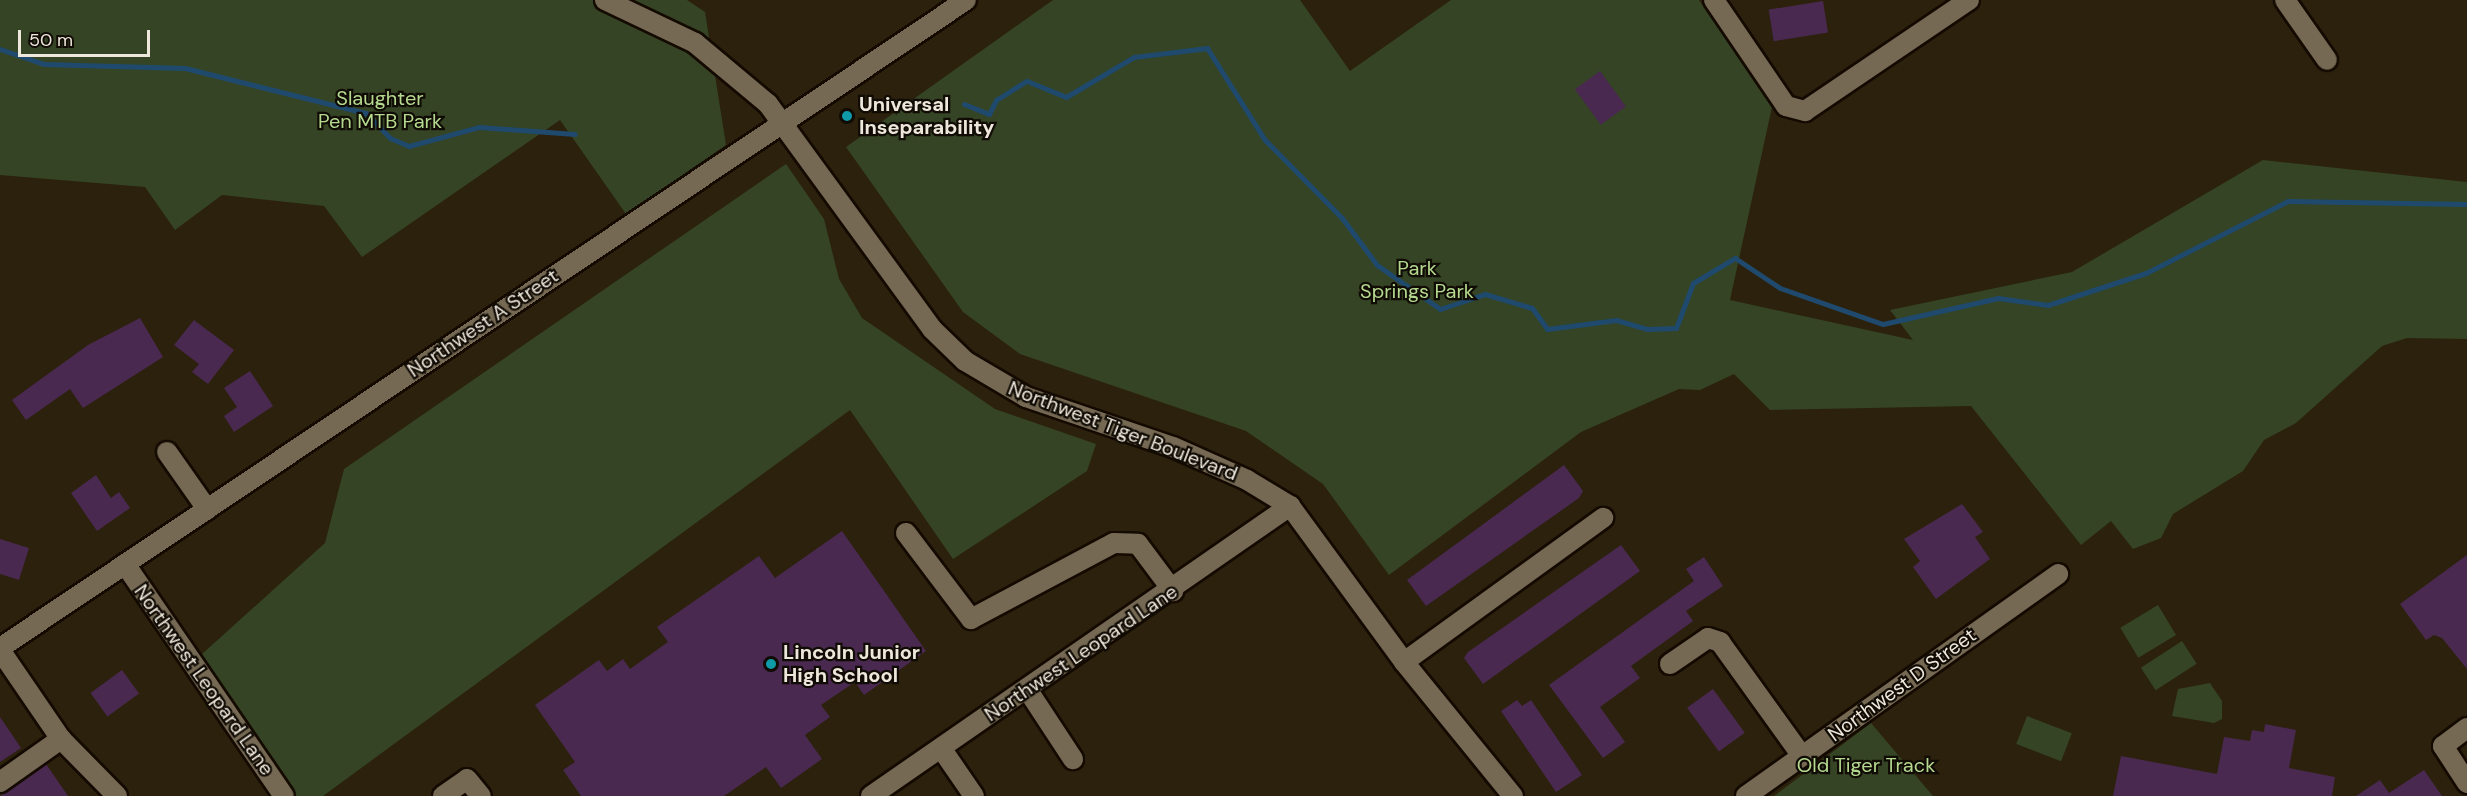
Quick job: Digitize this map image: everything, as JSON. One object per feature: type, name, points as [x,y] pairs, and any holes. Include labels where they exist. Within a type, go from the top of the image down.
[{"type":"street","name":"Northwest Tiger Boulevard","points":[[605,0],[695,43],[784,121],[932,329],[965,362],[1026,397],[1173,447],[1247,480],[1290,506],[1404,662],[1512,796]]},
{"type":"street","name":"Northwest A Street","points":[[0,649],[966,0]]},
{"type":"street","points":[[1714,0],[1786,106],[1804,111],[1969,0]]},
{"type":"street","points":[[2285,0],[2327,60]]},
{"type":"street","points":[[167,452],[207,509]]},
{"type":"street","name":"Northwest Leopard Lane","points":[[871,796],[1173,591],[1290,506]]},
{"type":"street","points":[[1404,662],[1603,518]]},
{"type":"street","points":[[906,533],[971,619],[1114,543],[1138,544],[1173,591]]},
{"type":"street","name":"Northwest Leopard Lane","points":[[125,564],[284,796]]},
{"type":"street","name":"Northwest D Street","points":[[1746,796],[2058,573]]},
{"type":"street","points":[[1670,664],[1708,638],[1720,642],[1802,756]]},
{"type":"street","points":[[0,649],[61,739],[117,796]]},
{"type":"street","points":[[1027,689],[1073,759]]},
{"type":"street","points":[[2467,728],[2443,746],[2467,783]]},
{"type":"street","points":[[0,782],[61,739]]},
{"type":"street","points":[[941,748],[974,796]]},
{"type":"street","points":[[443,796],[467,779],[480,796]]},
{"type":"green space","name":"Slaughter Pen MTB Park","points":[[0,0],[687,0],[705,12],[726,145],[626,214],[560,120],[362,257],[324,206],[222,195],[175,230],[145,187],[0,175]]},
{"type":"green space","name":"Park Springs Park","points":[[1053,0],[1300,0],[1350,71],[1451,0],[1699,0],[1772,107],[1730,300],[1913,340],[1890,310],[2072,272],[2263,160],[2467,182],[2467,339],[2407,338],[2382,346],[2296,423],[2264,440],[2243,471],[2173,514],[2161,538],[2133,549],[2111,521],[2081,545],[1971,406],[1770,410],[1734,374],[1700,390],[1679,389],[1581,432],[1389,575],[1323,484],[1246,431],[1020,354],[963,312],[846,147]]},
{"type":"green space","points":[[786,164],[824,219],[839,279],[862,318],[995,409],[1096,444],[1087,471],[953,559],[850,410],[323,796],[295,796],[201,655],[325,543],[344,469]]},
{"type":"green space","points":[[2158,605],[2176,635],[2138,658],[2120,628]]},
{"type":"green space","points":[[2182,641],[2197,664],[2156,690],[2141,668]]},
{"type":"green space","points":[[2210,683],[2222,701],[2222,719],[2214,723],[2172,716],[2178,689]]},
{"type":"green space","points":[[2027,716],[2072,733],[2061,761],[2016,744]]},
{"type":"green space","name":"Old Tiger Track","points":[[1871,723],[1933,796],[1774,796]]},
{"type":"building","points":[[1823,1],[1828,33],[1774,41],[1769,10]]},
{"type":"building","points":[[1600,71],[1626,107],[1601,125],[1575,89]]},
{"type":"building","points":[[140,318],[163,357],[83,408],[70,389],[26,420],[12,400],[88,345]]},
{"type":"building","points":[[194,320],[234,350],[208,384],[192,372],[199,364],[174,345]]},
{"type":"building","points":[[250,371],[273,406],[234,432],[224,416],[237,407],[224,388]]},
{"type":"building","points":[[1564,465],[1583,491],[1579,498],[1426,606],[1407,580]]},
{"type":"building","points":[[96,475],[111,498],[119,492],[130,508],[97,531],[71,493]]},
{"type":"building","points":[[1962,504],[1983,532],[1975,537],[1990,559],[1936,599],[1913,567],[1920,561],[1904,539]]},
{"type":"building","name":"Lincoln Junior High School","points":[[842,531],[926,651],[864,695],[855,682],[821,705],[830,717],[805,735],[822,759],[781,788],[766,767],[724,796],[581,796],[563,770],[575,762],[535,705],[599,660],[607,671],[623,659],[630,669],[668,642],[657,627],[759,556],[775,578]]},
{"type":"building","points":[[0,539],[29,548],[19,580],[0,574]]},
{"type":"building","points":[[1621,545],[1640,571],[1483,684],[1464,658],[1468,652]]},
{"type":"building","points":[[2467,555],[2467,669],[2442,638],[2434,635],[2426,640],[2400,604]]},
{"type":"building","points":[[1704,557],[1723,586],[1686,611],[1693,621],[1631,666],[1640,678],[1600,707],[1625,742],[1603,758],[1549,685],[1694,581],[1686,569]]},
{"type":"building","points":[[122,670],[139,693],[107,716],[90,693]]},
{"type":"building","points":[[1713,689],[1745,733],[1719,751],[1687,708]]},
{"type":"building","points":[[1517,700],[1522,706],[1531,700],[1582,775],[1556,792],[1501,711]]},
{"type":"building","points":[[0,717],[21,748],[0,762]]},
{"type":"building","points":[[2265,724],[2296,730],[2289,768],[2335,777],[2332,796],[2113,796],[2121,756],[2217,774],[2224,737],[2250,741],[2252,730],[2264,732]]},
{"type":"building","points":[[46,764],[68,796],[0,796],[7,792]]},
{"type":"building","points":[[2424,770],[2442,796],[2356,796],[2380,780],[2389,793]]},
{"type":"waterway","points":[[964,104],[989,114],[996,100],[1027,81],[1066,97],[1134,57],[1207,48],[1265,140],[1342,218],[1377,265],[1440,309],[1485,294],[1532,308],[1547,329],[1616,320],[1648,329],[1676,328],[1693,283],[1735,258],[1780,288],[1883,324],[1998,298],[2048,305],[2146,273],[2288,201],[2467,204]]},
{"type":"waterway","points":[[0,49],[44,64],[185,68],[366,113],[390,138],[409,146],[479,127],[575,134]]},
{"type":"place","name":"Universal Inseparability","points":[[847,116]]},
{"type":"place","name":"Lincoln Junior High School","points":[[771,664]]}]
